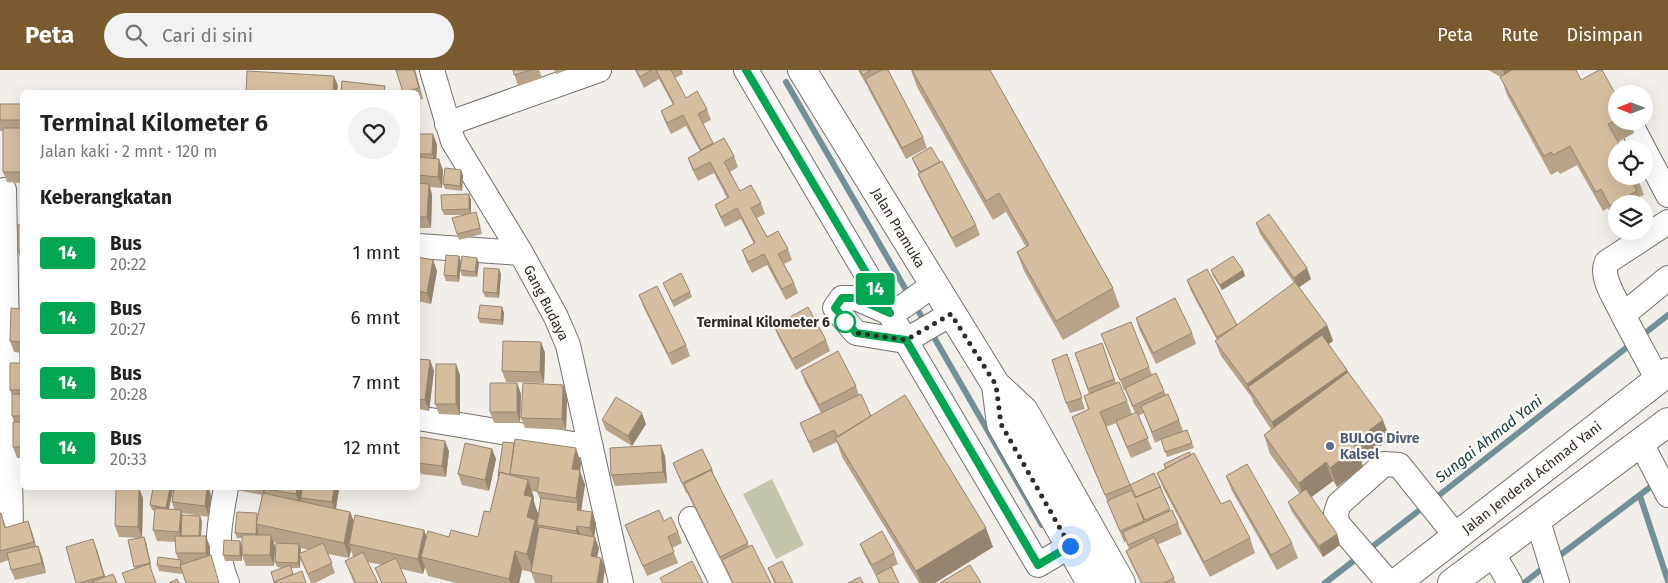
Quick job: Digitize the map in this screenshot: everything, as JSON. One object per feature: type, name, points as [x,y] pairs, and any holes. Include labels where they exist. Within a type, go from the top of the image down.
[{"type":"main road","name":"Jalan Pramuka","points":[[802,70],[911,301],[928,328],[1024,411],[1121,583]]},
{"type":"main road","name":"Jalan Jenderal Achmad Yani","points":[[1396,583],[1658,371]]},
{"type":"main road","name":"Jalan Pramuka","points":[[996,385],[1001,424],[1062,550],[1091,583]]},
{"type":"main road","points":[[1452,583],[1492,552],[1538,521],[1646,453],[1668,422]]},
{"type":"street","name":"Gang Budaya","points":[[432,70],[450,132],[521,253],[556,317],[568,345],[621,583]]},
{"type":"street","points":[[426,137],[450,132],[599,70]]},
{"type":"street","points":[[746,70],[911,301],[928,328],[1038,565],[1062,550]]},
{"type":"street","points":[[1634,130],[1668,195]]},
{"type":"street","points":[[9,191],[15,359],[11,526]]},
{"type":"street","points":[[1658,371],[1629,325],[1604,274],[1604,267],[1607,262],[1668,222]]},
{"type":"street","points":[[420,246],[521,253]]},
{"type":"street","points":[[1629,325],[1668,278]]},
{"type":"street","points":[[911,301],[842,298],[835,308],[856,333],[928,328]]},
{"type":"street","points":[[420,418],[591,447]]},
{"type":"street","points":[[1646,453],[1668,495]]},
{"type":"street","points":[[1390,583],[1337,523],[1336,514],[1339,504],[1384,464],[1399,465],[1413,480],[1456,536]]},
{"type":"street","points":[[226,490],[218,543],[218,558],[227,583]]},
{"type":"street","points":[[690,519],[722,583]]},
{"type":"street","points":[[1538,521],[1556,582]]},
{"type":"street","points":[[1492,552],[1510,583]]},
{"type":"green space","points":[[772,479],[804,545],[776,559],[743,494]]},
{"type":"building","points":[[396,70],[414,70],[419,88],[402,90]]},
{"type":"building","points":[[513,70],[531,70],[514,75]]},
{"type":"building","points":[[636,70],[652,70],[640,77]]},
{"type":"building","points":[[656,70],[671,70],[686,98],[697,91],[707,109],[698,114],[713,143],[701,150],[683,115],[667,123],[661,111],[674,104]]},
{"type":"building","points":[[860,70],[871,70],[863,75]]},
{"type":"building","points":[[882,70],[888,70],[923,137],[902,148],[865,79]]},
{"type":"building","points":[[912,70],[990,70],[1113,288],[1056,321],[1017,252],[1029,245],[999,193],[986,201]]},
{"type":"building","points":[[1512,70],[1576,70],[1581,80],[1602,70],[1610,85],[1608,85],[1608,130],[1611,130],[1617,140],[1608,140],[1608,185],[1634,185],[1637,191],[1630,195],[1608,195],[1608,202],[1601,189],[1596,192],[1570,146],[1553,155],[1551,152],[1544,156],[1500,77]]},
{"type":"building","points":[[247,71],[334,76],[333,90],[246,90]]},
{"type":"building","points":[[342,81],[385,86],[384,90],[341,90]]},
{"type":"building","points":[[0,104],[20,104],[20,120],[0,120]]},
{"type":"building","points":[[3,128],[20,128],[20,172],[3,172]]},
{"type":"building","points":[[420,134],[433,134],[432,154],[420,154]]},
{"type":"building","points":[[724,138],[734,156],[724,162],[740,191],[751,185],[761,203],[751,208],[767,237],[778,231],[788,249],[778,254],[794,283],[782,289],[764,254],[748,262],[742,250],[755,243],[737,208],[721,217],[715,205],[729,197],[710,162],[694,170],[688,158]]},
{"type":"building","points":[[931,147],[940,162],[920,172],[912,158]]},
{"type":"building","points":[[420,157],[439,159],[438,177],[420,175]]},
{"type":"building","points":[[942,161],[976,225],[952,238],[918,174]]},
{"type":"building","points":[[445,168],[461,170],[460,186],[443,184]]},
{"type":"building","points":[[420,183],[429,184],[427,217],[420,217]]},
{"type":"building","points":[[469,194],[469,209],[442,210],[441,195]]},
{"type":"building","points":[[476,212],[480,228],[457,234],[452,218]]},
{"type":"building","points":[[1269,214],[1307,268],[1294,278],[1256,223]]},
{"type":"building","points":[[18,225],[20,225],[20,251],[18,251]]},
{"type":"building","points":[[446,255],[459,256],[457,276],[444,275]]},
{"type":"building","points":[[462,256],[477,258],[475,272],[460,270]]},
{"type":"building","points":[[1233,256],[1243,270],[1220,285],[1211,270]]},
{"type":"building","points":[[420,257],[433,260],[427,293],[420,291]]},
{"type":"building","points":[[484,268],[499,269],[497,293],[483,292]]},
{"type":"building","points":[[1207,269],[1237,325],[1217,337],[1187,280]]},
{"type":"building","points":[[681,273],[690,292],[672,301],[663,283]]},
{"type":"building","points":[[1295,282],[1327,325],[1247,384],[1215,341]]},
{"type":"building","points":[[657,286],[686,345],[668,354],[639,295]]},
{"type":"building","points":[[1175,298],[1192,333],[1153,353],[1136,318]]},
{"type":"building","points":[[480,305],[502,307],[501,320],[478,318]]},
{"type":"building","points":[[808,307],[826,340],[792,359],[774,326]]},
{"type":"building","points":[[11,308],[20,309],[20,342],[10,341]]},
{"type":"building","points":[[1131,322],[1149,367],[1120,380],[1101,334]]},
{"type":"building","points":[[1322,335],[1347,370],[1272,422],[1248,387]]},
{"type":"building","points":[[503,341],[541,342],[540,372],[502,371]]},
{"type":"building","points":[[1102,343],[1114,379],[1088,389],[1075,353]]},
{"type":"building","points":[[838,351],[856,386],[819,405],[801,371]]},
{"type":"building","points":[[1067,354],[1082,398],[1066,403],[1052,360]]},
{"type":"building","points":[[420,359],[430,360],[425,400],[420,399]]},
{"type":"building","points":[[10,363],[20,363],[20,390],[10,390]]},
{"type":"building","points":[[436,364],[456,364],[456,404],[435,404]]},
{"type":"building","name":"BULOG Divre Kalsel","points":[[1348,372],[1383,420],[1352,443],[1356,448],[1330,468],[1326,462],[1299,483],[1264,435]]},
{"type":"building","points":[[1156,373],[1164,391],[1133,406],[1125,388]]},
{"type":"building","points":[[1119,382],[1127,401],[1100,412],[1130,485],[1105,495],[1072,417],[1089,409],[1084,396]]},
{"type":"building","points":[[490,383],[517,383],[517,412],[490,412]]},
{"type":"building","points":[[523,383],[563,385],[562,419],[521,418]]},
{"type":"building","points":[[12,394],[20,394],[20,416],[12,416]]},
{"type":"building","points":[[861,394],[871,416],[838,437],[834,430],[809,442],[800,423]]},
{"type":"building","points":[[1168,394],[1179,420],[1152,432],[1141,406]]},
{"type":"building","points":[[905,395],[986,528],[916,571],[835,438]]},
{"type":"building","points":[[616,397],[642,413],[628,436],[602,420]]},
{"type":"building","points":[[1137,412],[1148,438],[1127,447],[1116,421]]},
{"type":"building","points":[[13,422],[20,422],[20,447],[13,447]]},
{"type":"building","points":[[1187,430],[1192,443],[1165,452],[1161,439]]},
{"type":"building","points":[[420,437],[445,441],[442,466],[420,463]]},
{"type":"building","points":[[515,439],[576,448],[572,469],[580,470],[576,498],[537,492],[539,478],[510,474]]},
{"type":"building","points":[[503,442],[514,443],[510,475],[500,472],[498,476]]},
{"type":"building","points":[[465,443],[492,449],[485,480],[458,474]]},
{"type":"building","points":[[661,445],[663,472],[611,475],[610,448]]},
{"type":"building","points":[[702,449],[712,469],[682,483],[673,463]]},
{"type":"building","points":[[1189,452],[1191,455],[1166,468],[1164,464]]},
{"type":"building","points":[[1194,453],[1221,504],[1230,500],[1250,538],[1204,562],[1157,473]]},
{"type":"building","points":[[1247,464],[1292,543],[1271,555],[1226,476]]},
{"type":"building","points":[[711,470],[748,543],[720,557],[684,484]]},
{"type":"building","points":[[500,472],[528,480],[524,495],[532,497],[527,517],[535,520],[527,554],[515,551],[509,579],[421,557],[428,531],[449,537],[451,530],[478,537],[484,511],[490,512]]},
{"type":"building","points":[[1154,473],[1161,488],[1136,497],[1130,485]]},
{"type":"building","points":[[1160,487],[1170,509],[1145,520],[1137,503],[1144,521],[1120,531],[1107,501],[1132,490],[1135,498]]},
{"type":"building","points":[[1306,489],[1337,534],[1319,546],[1288,502]]},
{"type":"building","points":[[116,490],[139,490],[138,527],[115,526]]},
{"type":"building","points":[[153,490],[170,490],[166,508],[150,505]]},
{"type":"building","points":[[174,490],[207,490],[205,506],[172,502]]},
{"type":"building","points":[[271,490],[297,490],[296,494]]},
{"type":"building","points":[[302,490],[334,490],[332,502],[301,498]]},
{"type":"building","points":[[263,493],[350,512],[344,543],[256,524]]},
{"type":"building","points":[[541,498],[578,503],[577,510],[592,512],[590,528],[577,526],[576,531],[538,525]]},
{"type":"building","points":[[155,508],[181,510],[179,532],[153,530]]},
{"type":"building","points":[[659,510],[664,521],[671,517],[678,532],[668,537],[674,552],[643,566],[625,525]]},
{"type":"building","points":[[1172,510],[1178,523],[1128,545],[1123,532]]},
{"type":"building","points":[[237,512],[257,513],[256,534],[235,533]]},
{"type":"building","points":[[0,513],[5,528],[28,521],[34,542],[0,551]]},
{"type":"building","points":[[182,515],[200,516],[199,536],[181,536]]},
{"type":"building","points":[[355,515],[424,530],[418,559],[349,544]]},
{"type":"building","points":[[539,527],[595,537],[591,556],[601,558],[597,583],[551,583],[552,576],[531,572]]},
{"type":"building","points":[[882,531],[894,553],[872,565],[860,544]]},
{"type":"building","points":[[242,535],[271,535],[270,555],[242,555]]},
{"type":"building","points":[[175,536],[206,536],[206,553],[176,553]]},
{"type":"building","points":[[144,537],[150,563],[134,567],[128,540]]},
{"type":"building","points":[[1154,537],[1174,578],[1163,583],[1142,583],[1126,551]]},
{"type":"building","points":[[93,539],[104,576],[76,583],[66,547]]},
{"type":"building","points":[[224,540],[240,541],[240,556],[223,555]]},
{"type":"building","points":[[276,543],[299,544],[298,563],[275,562]]},
{"type":"building","points":[[323,543],[332,563],[308,574],[299,554]]},
{"type":"building","points":[[752,545],[771,583],[733,583],[722,560]]},
{"type":"building","points":[[38,546],[42,563],[11,570],[7,553]]},
{"type":"building","points":[[363,552],[378,583],[356,583],[345,561]]},
{"type":"building","points":[[211,555],[219,583],[186,583],[180,565]]},
{"type":"building","points":[[158,557],[181,560],[180,568],[157,565]]},
{"type":"building","points":[[396,558],[407,583],[382,583],[375,568]]},
{"type":"building","points":[[692,561],[703,583],[663,583],[660,578]]},
{"type":"building","points":[[782,561],[793,583],[776,583],[768,568]]},
{"type":"building","points":[[149,564],[156,583],[126,583],[122,573]]},
{"type":"building","points":[[290,565],[293,574],[274,582],[271,572]]},
{"type":"building","points":[[970,565],[981,583],[940,583]]},
{"type":"building","points":[[891,567],[899,583],[880,583],[876,575]]},
{"type":"building","points":[[302,571],[306,583],[274,583],[274,582]]},
{"type":"building","points":[[113,574],[117,583],[89,583]]},
{"type":"building","points":[[860,577],[863,583],[848,583]]},
{"type":"building","points":[[177,579],[179,583],[169,583]]},
{"type":"waterway","points":[[786,82],[909,295]]},
{"type":"waterway","points":[[914,304],[926,324]]},
{"type":"waterway","name":"Sungai Ahmad Yani","points":[[1433,500],[1668,315]]},
{"type":"waterway","points":[[931,332],[1042,525]]},
{"type":"waterway","name":"Sungai Ahmad Yani","points":[[1555,559],[1657,482]]},
{"type":"waterway","points":[[1640,496],[1668,581]]},
{"type":"waterway","name":"Sungai Ahmad Yani","points":[[1368,550],[1425,506]]},
{"type":"waterway","name":"Sungai Ahmad Yani","points":[[1325,583],[1360,556]]},
{"type":"waterway","name":"Sungai Ahmad Yani","points":[[1524,583],[1547,565]]},
{"type":"bus line","name":"14","points":[[746,70],[890,313],[856,298],[842,298],[835,308],[856,333],[906,340],[1038,565],[1070,546]]},
{"type":"place","name":"Terminal Kilometer 6","points":[[845,322]]},
{"type":"place","name":"BULOG Divre Kalsel","points":[[1330,446]]},
{"type":"route","points":[[845,322],[856,333],[906,340],[951,314],[996,385],[1001,424],[1070,546]]}]
